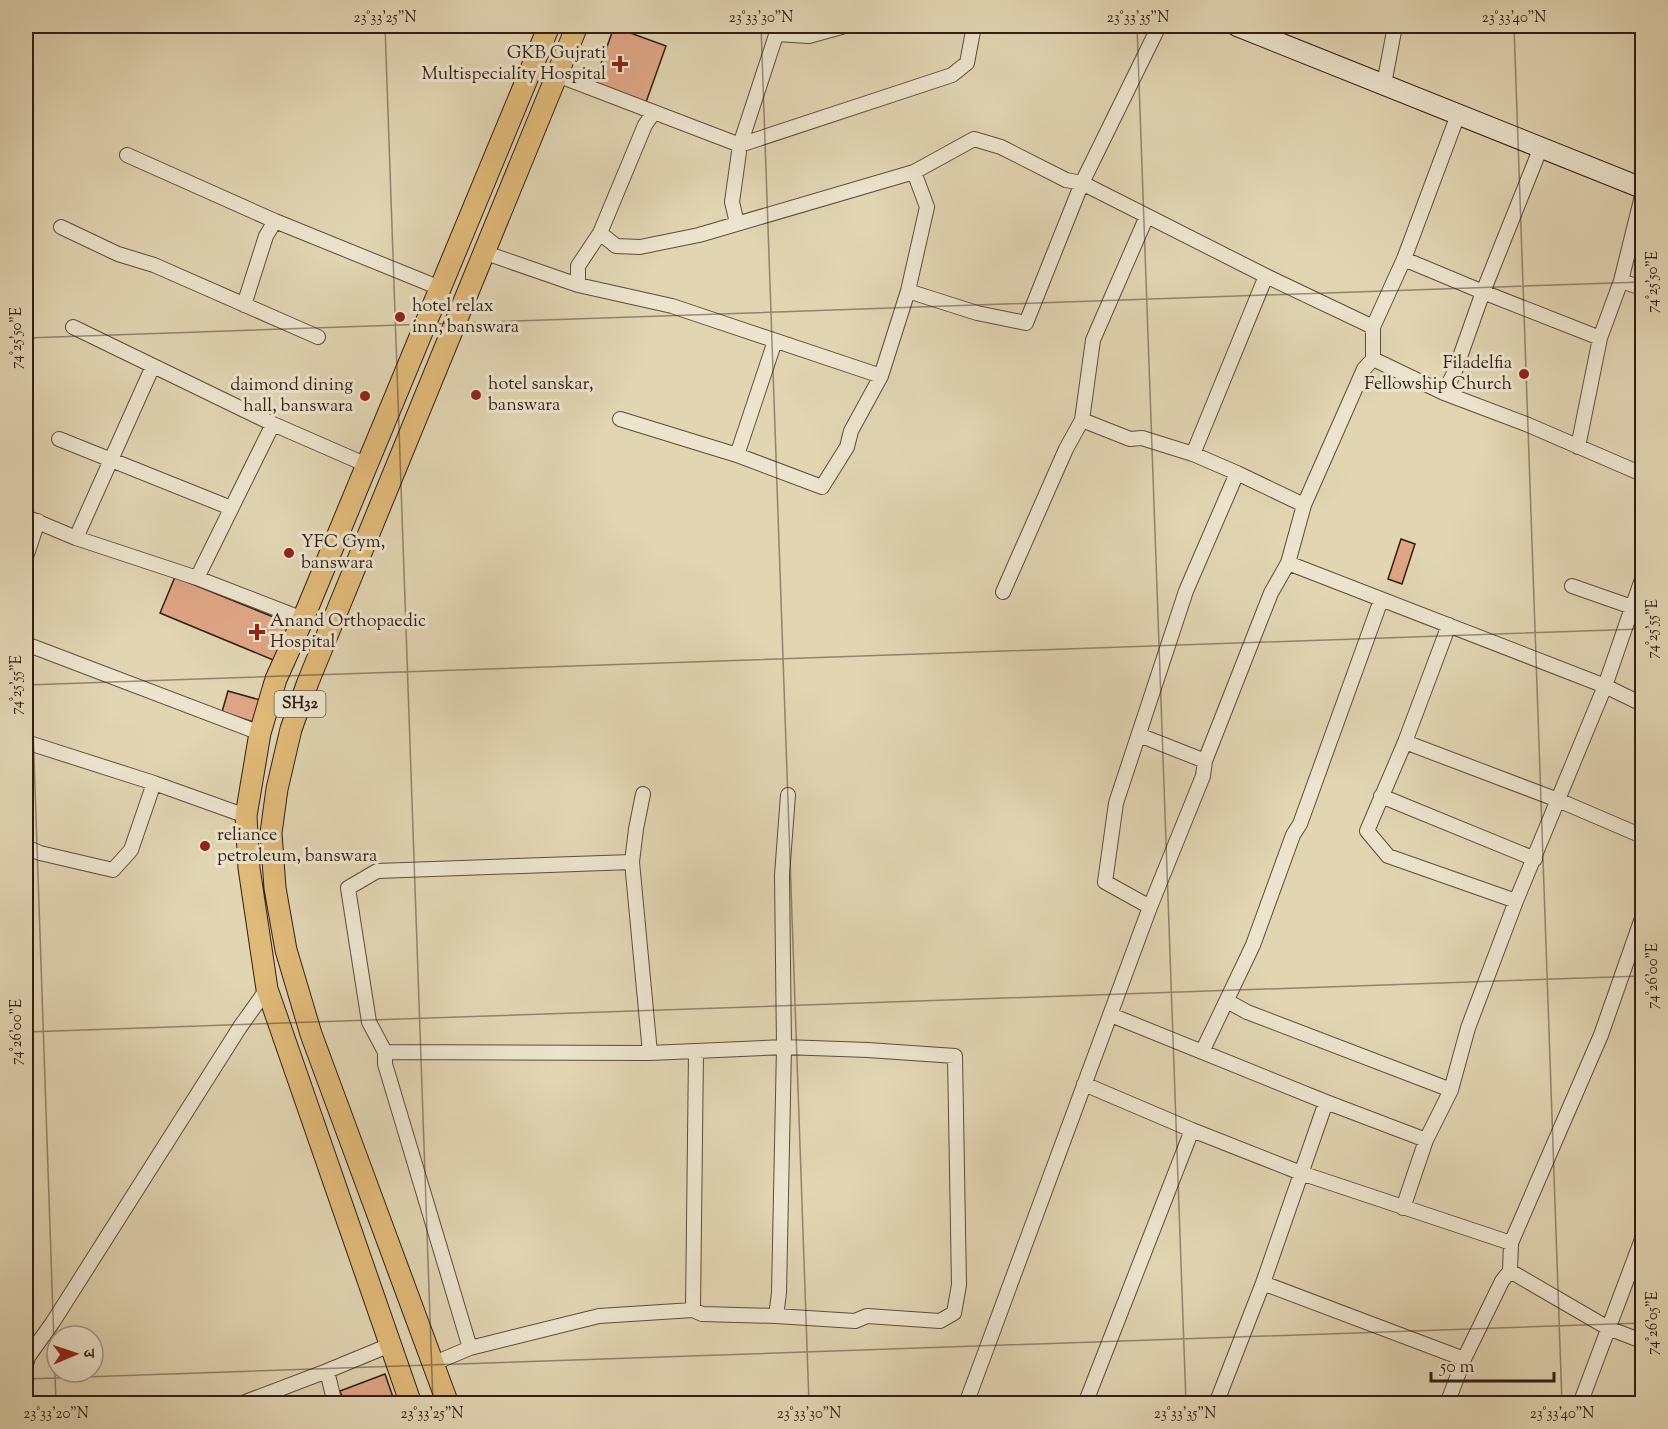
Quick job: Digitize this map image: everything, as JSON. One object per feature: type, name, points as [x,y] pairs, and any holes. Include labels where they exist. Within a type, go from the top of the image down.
[{"type":"main road","name":"SH32","points":[[411,1404],[267,989],[249,868],[246,816],[260,733],[276,679],[549,26]]},
{"type":"main road","name":"SH32","points":[[448,1404],[311,1034],[286,950],[275,888],[271,832],[277,789],[291,729],[308,682],[577,26]]},
{"type":"main road","points":[[1237,26],[1642,188]]},
{"type":"street","points":[[737,223],[732,202],[740,145],[777,30],[809,36],[845,26]]},
{"type":"street","points":[[557,75],[740,145],[952,75],[967,63],[974,26]]},
{"type":"street","points":[[908,291],[977,313],[1026,323],[1082,183],[1159,26]]},
{"type":"street","points":[[1384,84],[1395,26]]},
{"type":"street","points":[[578,285],[578,266],[600,233],[645,125],[654,112]]},
{"type":"street","points":[[966,1404],[1150,907],[1203,776],[1205,761],[1271,594],[1288,563],[1304,505],[1364,369],[1373,359],[1373,327],[1404,259],[1460,114]]},
{"type":"street","points":[[600,233],[616,246],[640,247],[699,236],[914,172],[974,139],[1001,147],[1066,180],[1082,183],[1373,327]]},
{"type":"street","points":[[1444,393],[1455,371],[1483,292],[1541,147]]},
{"type":"street","points":[[127,155],[275,221],[440,288]]},
{"type":"street","points":[[620,419],[737,455],[822,487],[847,447],[851,431],[881,376],[908,291],[927,207],[914,172]]},
{"type":"street","points":[[1578,447],[1600,338],[1621,281],[1642,196]]},
{"type":"street","points":[[1003,592],[1066,449],[1082,420],[1093,340],[1147,216]]},
{"type":"street","points":[[244,305],[266,236],[275,221]]},
{"type":"street","points":[[61,227],[118,254],[154,265],[318,337]]},
{"type":"street","points":[[483,252],[578,285],[672,306],[881,376]]},
{"type":"street","points":[[1404,259],[1600,338]]},
{"type":"street","points":[[1193,454],[1266,276]]},
{"type":"street","points":[[1621,281],[1642,288]]},
{"type":"street","points":[[73,327],[273,424],[367,465]]},
{"type":"street","points":[[737,455],[776,341]]},
{"type":"street","points":[[1373,359],[1444,393],[1526,424],[1642,474]]},
{"type":"street","points":[[76,537],[153,366]]},
{"type":"street","points":[[1082,420],[1130,439],[1142,438],[1193,454],[1304,505]]},
{"type":"street","points":[[197,578],[273,424]]},
{"type":"street","points":[[59,439],[231,508]]},
{"type":"street","points":[[1150,907],[1105,882],[1116,802],[1186,591],[1237,473]]},
{"type":"street","points":[[26,557],[32,519],[303,619]]},
{"type":"street","points":[[1288,563],[1605,686],[1642,704]]},
{"type":"street","points":[[1403,1208],[1426,1140],[1451,1090],[1468,1028],[1516,901],[1605,686],[1642,579]]},
{"type":"street","points":[[1572,586],[1632,607]]},
{"type":"street","points":[[1202,1052],[1253,945],[1293,835],[1300,824],[1381,600]]},
{"type":"street","points":[[1449,625],[1405,742],[1367,831],[1388,856],[1516,901]]},
{"type":"street","points":[[26,644],[260,733]]},
{"type":"street","points":[[1139,735],[1205,761]]},
{"type":"street","points":[[26,742],[154,783],[246,816]]},
{"type":"street","points":[[1405,742],[1558,800],[1642,836]]},
{"type":"street","points":[[26,847],[40,853],[113,870],[131,850],[154,783]]},
{"type":"street","points":[[643,794],[632,862],[650,1053]]},
{"type":"street","points":[[776,1316],[779,1293],[784,1047],[782,875],[788,795]]},
{"type":"street","points":[[1381,796],[1535,859]]},
{"type":"street","points":[[470,1348],[385,1064],[384,1052],[369,1022],[348,888],[377,871],[632,862]]},
{"type":"street","points":[[1447,1404],[1464,1359],[1502,1281],[1510,1271],[1511,1243],[1601,1035],[1642,918]]},
{"type":"street","points":[[26,1365],[28,1357],[53,1322],[267,989]]},
{"type":"street","points":[[1227,1001],[1247,1012],[1451,1090]]},
{"type":"street","points":[[1111,1015],[1426,1140]]},
{"type":"street","points":[[384,1052],[650,1053],[784,1047],[955,1056],[959,1285],[954,1313],[940,1321],[867,1316],[855,1321],[702,1314],[693,1311],[599,1316],[470,1348],[432,1364]]},
{"type":"street","points":[[693,1311],[696,1052]]},
{"type":"street","points":[[1084,1084],[1300,1173],[1511,1243]]},
{"type":"street","points":[[1216,1404],[1263,1283],[1326,1102]]},
{"type":"street","points":[[1086,1404],[1192,1130]]},
{"type":"street","points":[[1580,1404],[1642,1239]]},
{"type":"street","points":[[1510,1271],[1608,1328],[1642,1341]]},
{"type":"street","points":[[1263,1283],[1464,1359]]},
{"type":"street","points":[[240,1404],[390,1345]]},
{"type":"street","points":[[327,1371],[335,1404]]},
{"type":"building","points":[[614,27],[666,46],[645,105],[593,86]]},
{"type":"building","points":[[1401,539],[1415,544],[1402,584],[1388,579]]},
{"type":"building","points":[[175,577],[293,625],[278,662],[160,613]]},
{"type":"building","points":[[228,691],[267,702],[260,724],[222,712]]},
{"type":"building","points":[[385,1374],[394,1400],[384,1404],[345,1404],[340,1391]]},
{"type":"place","name":"GKB Gujrati Multispeciality Hospital","points":[[620,64]]},
{"type":"place","name":"hotel relax inn, banswara","points":[[400,317]]},
{"type":"place","name":"Filadelfia Fellowship Church","points":[[1524,374]]},
{"type":"place","name":"hotel sanskar, banswara","points":[[476,395]]},
{"type":"place","name":"daimond dining hall, banswara","points":[[365,396]]},
{"type":"place","name":"YFC Gym, banswara","points":[[289,553]]},
{"type":"place","name":"Anand Orthopaedic Hospital","points":[[257,632]]},
{"type":"place","name":"reliance petroleum, banswara","points":[[205,846]]}]
